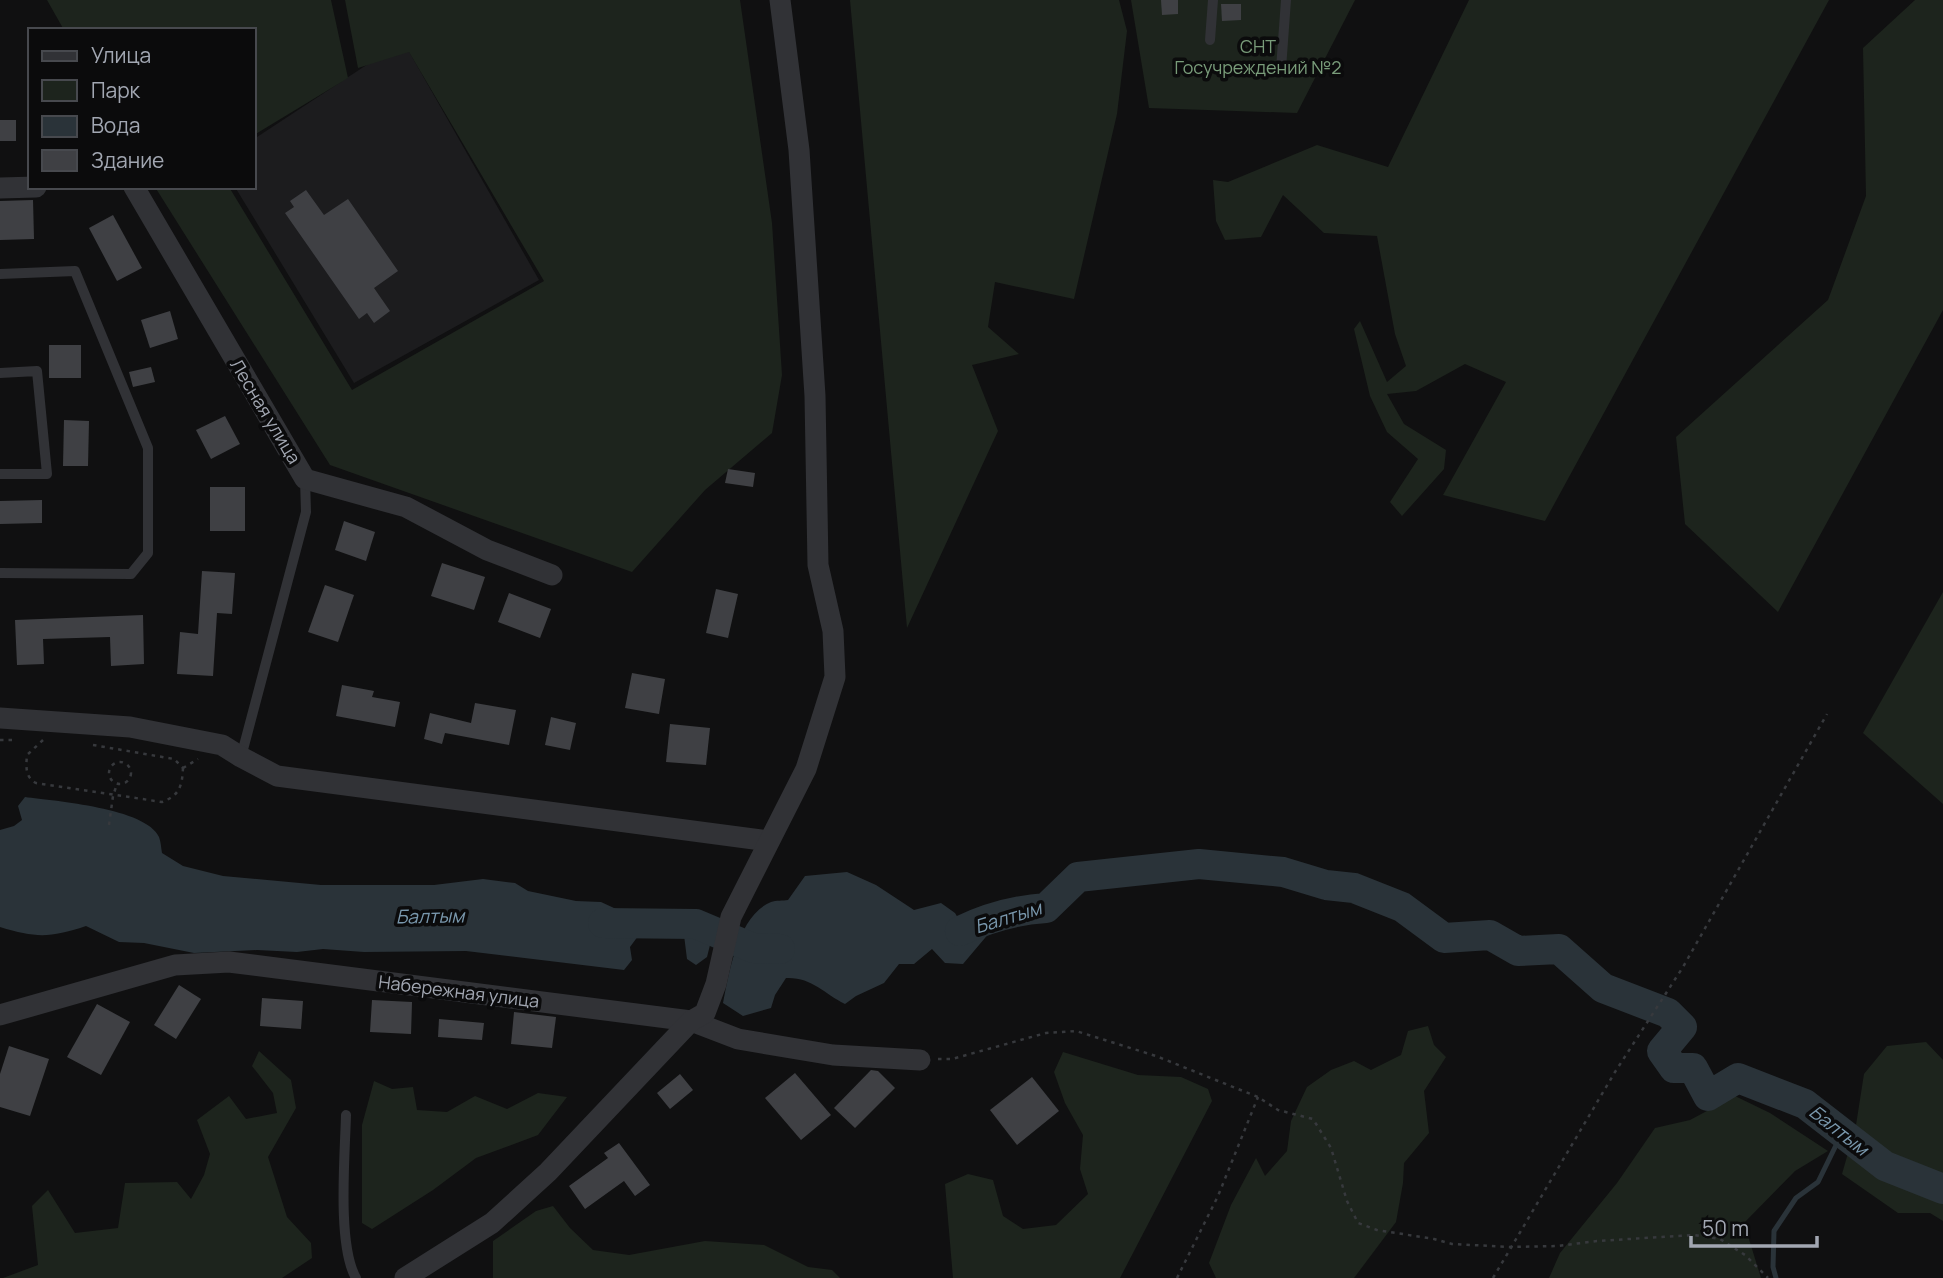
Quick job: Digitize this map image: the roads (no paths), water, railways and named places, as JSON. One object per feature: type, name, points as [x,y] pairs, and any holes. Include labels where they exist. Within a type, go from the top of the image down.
[{"type":"street","points":[[405,1278],[492,1223],[548,1172],[691,1021],[705,1013],[716,984],[731,917],[806,769],[835,677],[833,631],[818,565],[815,396],[799,150],[780,0]]},
{"type":"street","points":[[0,188],[28,187]]},
{"type":"street","name":"Лесная улица","points":[[135,189],[306,479],[406,507],[487,550],[552,575]]},
{"type":"street","points":[[0,719],[130,727],[222,744],[277,776],[769,841]]},
{"type":"street","name":"Набережная улица","points":[[0,1015],[175,965],[229,962],[691,1021],[738,1039],[833,1055],[920,1059]]},
{"type":"lane","points":[[1210,40],[1213,0]]},
{"type":"lane","points":[[1281,69],[1286,0]]},
{"type":"lane","points":[[0,274],[75,271],[148,448],[148,553],[131,573],[0,573]]},
{"type":"lane","points":[[0,373],[37,371],[47,474],[0,474]]},
{"type":"lane","points":[[241,757],[306,512],[306,479]]},
{"type":"lane","points":[[346,1115],[344,1200],[349,1266],[356,1278]]},
{"type":"water","points":[[25,797],[98,808],[137,819],[151,827],[159,837],[162,853],[183,866],[223,876],[321,885],[434,885],[483,879],[515,883],[528,891],[576,901],[601,902],[643,918],[644,928],[630,947],[632,960],[624,970],[466,951],[364,952],[323,949],[297,952],[257,950],[194,953],[144,943],[119,942],[86,926],[62,933],[24,933],[0,927],[0,830],[14,826],[22,820],[18,806]]},
{"type":"water","points":[[847,872],[876,885],[914,910],[941,903],[955,913],[961,923],[978,917],[990,907],[1001,919],[963,964],[945,963],[932,949],[914,964],[899,964],[884,983],[845,1004],[810,983],[795,978],[786,978],[775,995],[771,1008],[743,1016],[723,1003],[737,946],[750,919],[773,901],[788,900],[805,876]]},
{"type":"water","points":[[693,917],[710,922],[713,933],[707,957],[696,965],[687,959],[683,927]]},
{"type":"waterway","name":"Балтым","points":[[960,931],[1002,915],[1046,908],[1078,877],[1199,864],[1283,872],[1326,885],[1354,888],[1402,907],[1444,938],[1490,935],[1518,951],[1559,949],[1603,988],[1668,1013],[1682,1027],[1662,1051],[1674,1068],[1693,1068],[1708,1096],[1738,1078],[1805,1104],[1885,1166],[1943,1189]]},
{"type":"waterway","name":"Балтым","points":[[603,923],[696,924],[753,948],[780,949]]},
{"type":"waterway","points":[[1776,1278],[1773,1267],[1774,1231],[1796,1198],[1818,1182],[1842,1133]]},
{"type":"park label","name":"СНТ Госучреждений №2","points":[[1258,56]]}]
